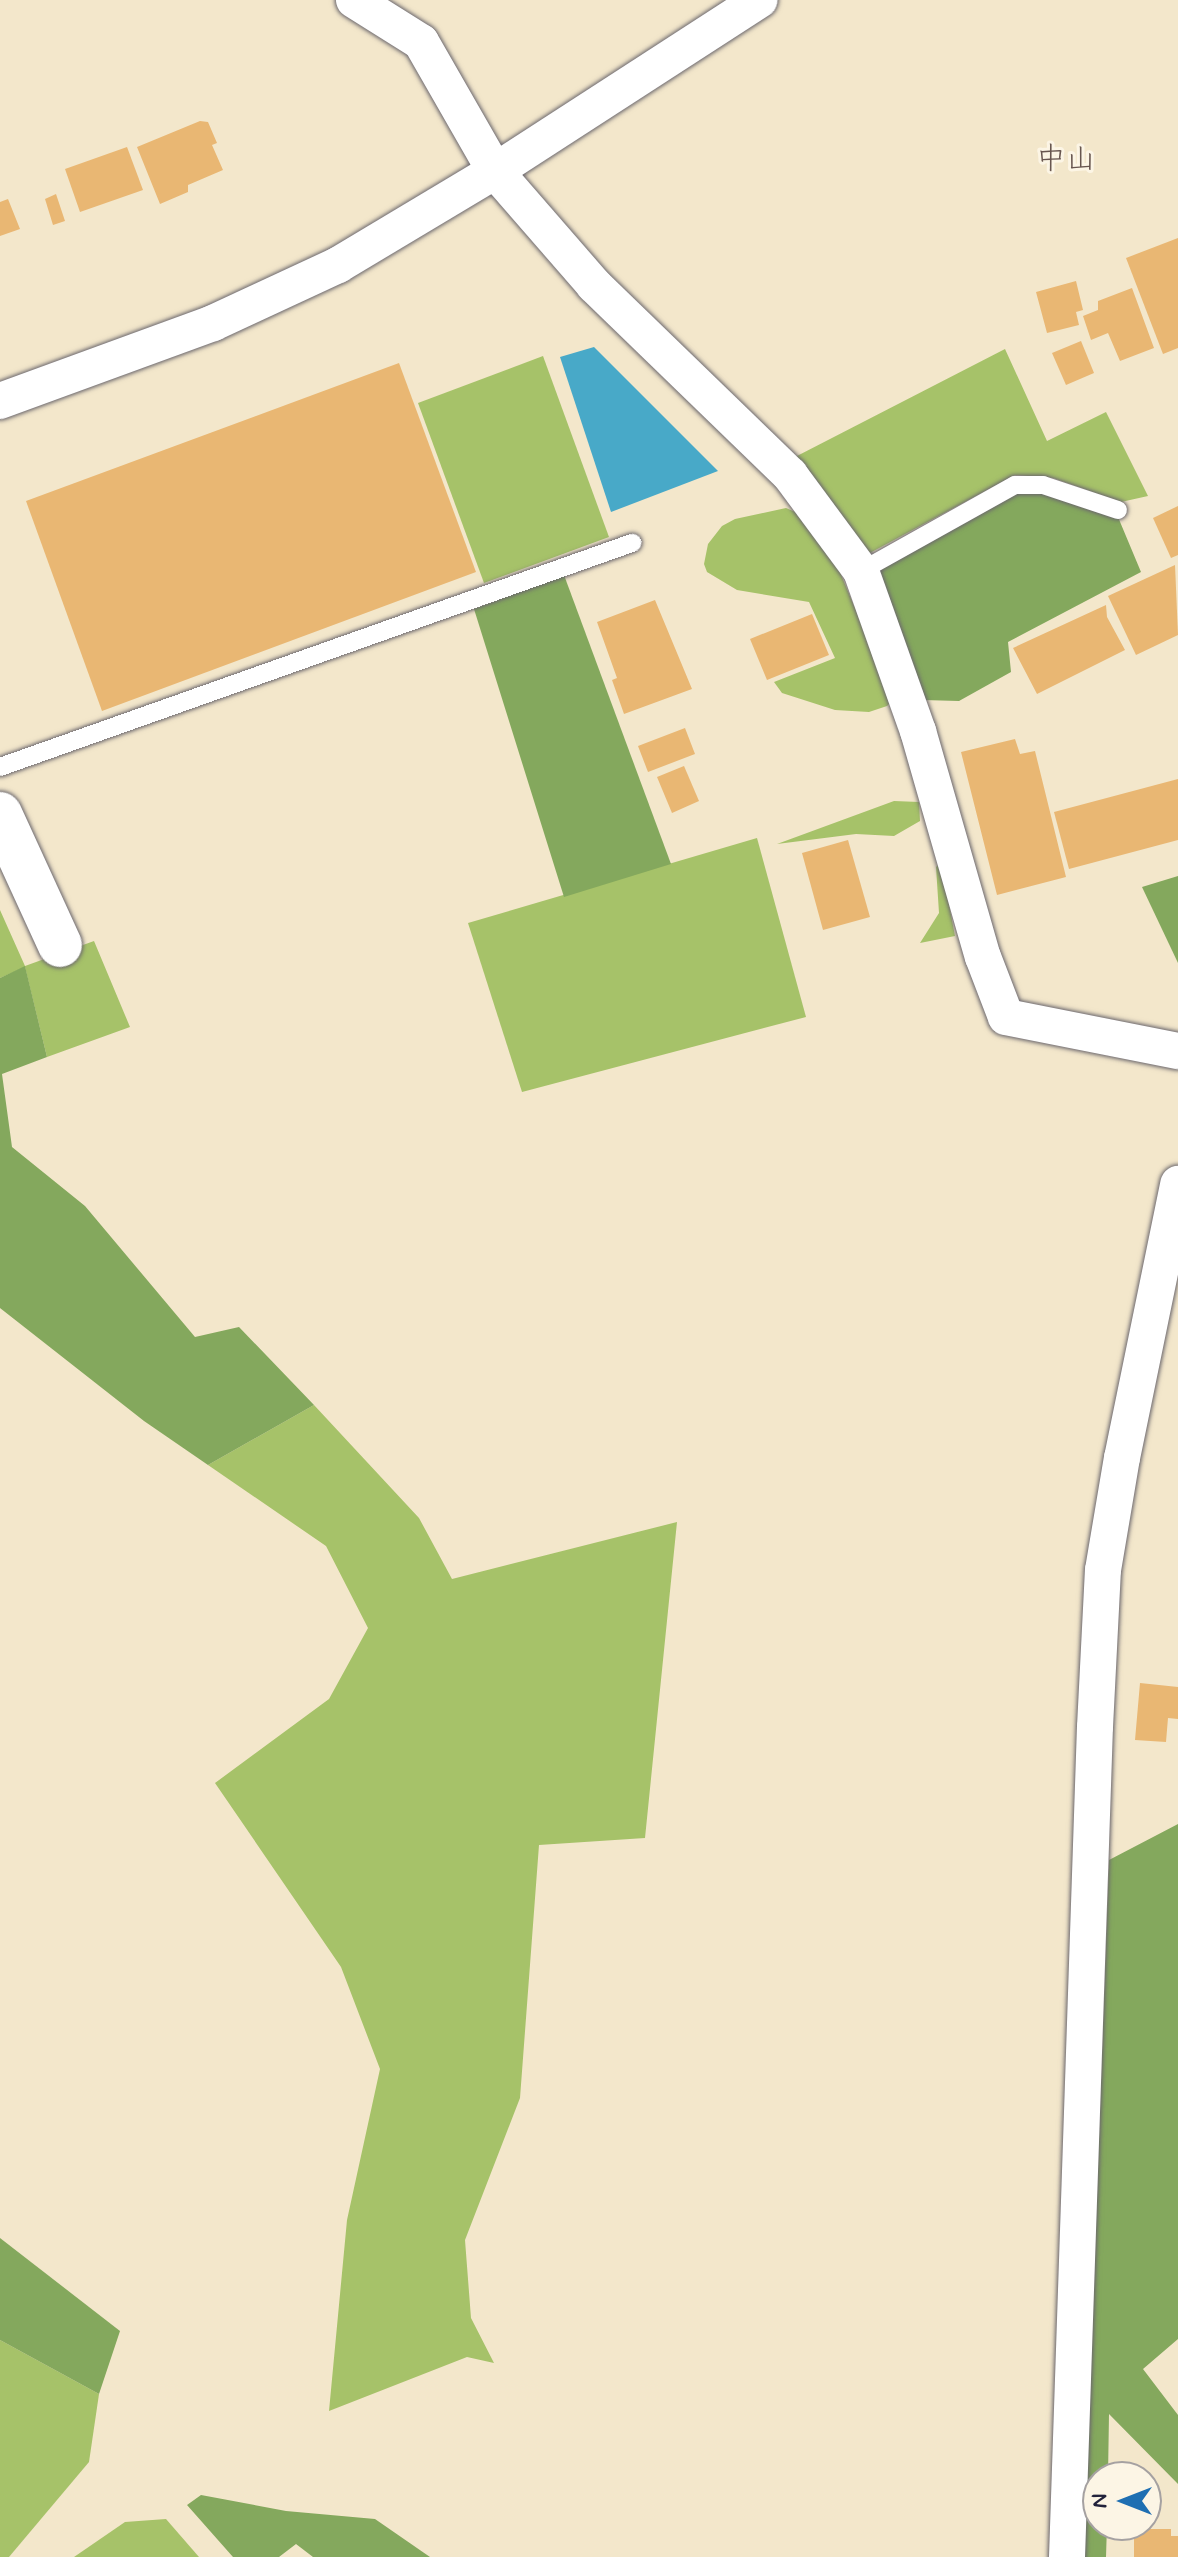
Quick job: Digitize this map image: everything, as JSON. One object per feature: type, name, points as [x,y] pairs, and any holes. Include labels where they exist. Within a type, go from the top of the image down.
[{"type":"street","points":[[354,0],[421,42],[495,171],[594,285],[790,475],[861,571],[918,731],[983,957],[1006,1017],[1178,1051]]},
{"type":"street","points":[[0,401],[213,323],[338,265],[495,171],[759,0]]},
{"type":"street","points":[[0,814],[60,945]]},
{"type":"street","points":[[1067,2557],[1103,1570],[1122,1458],[1178,1184]]},
{"type":"lane","points":[[861,571],[1015,485],[1043,485],[1118,510]]},
{"type":"lane","points":[[0,767],[632,543]]},
{"type":"green space","points":[[1005,349],[1047,441],[1106,412],[1148,496],[1121,502],[1053,478],[1015,475],[868,554],[795,457]]},
{"type":"green space","points":[[543,356],[609,537],[484,583],[418,403]]},
{"type":"green space","points":[[1041,492],[1118,517],[1141,572],[1008,642],[1011,672],[959,701],[923,700],[873,569],[1016,494]]},
{"type":"green space","points":[[786,508],[800,514],[837,565],[893,700],[887,706],[869,712],[835,710],[782,693],[774,682],[835,658],[809,602],[737,590],[707,572],[704,564],[708,544],[722,526],[735,519]]},
{"type":"green space","points":[[564,575],[671,864],[564,897],[474,609]]},
{"type":"green space","points":[[894,801],[919,802],[920,821],[894,836],[856,834],[777,844]]},
{"type":"green space","points":[[757,838],[806,1017],[522,1092],[468,923]]},
{"type":"green space","points":[[941,862],[955,936],[920,943],[939,913],[936,867]]},
{"type":"green space","points":[[1178,876],[1178,963],[1142,887]]},
{"type":"green space","points":[[0,910],[25,966],[94,941],[130,1027],[47,1057],[25,967],[0,978]]},
{"type":"green space","points":[[25,966],[47,1057],[2,1074],[12,1147],[85,1206],[195,1337],[239,1327],[314,1405],[208,1465],[144,1421],[0,1308],[0,978]]},
{"type":"green space","points":[[314,1405],[419,1518],[452,1579],[677,1522],[645,1838],[539,1845],[520,2098],[465,2240],[471,2318],[494,2363],[467,2357],[329,2411],[347,2220],[380,2069],[341,1967],[215,1783],[329,1699],[368,1628],[326,1546],[208,1465]]},
{"type":"green space","points":[[1178,1824],[1178,2339],[1143,2369],[1178,2415],[1178,2484],[1162,2468],[1162,2461],[1155,2461],[1109,2414],[1108,2461],[1087,2461],[1109,1860]]},
{"type":"green space","points":[[0,2238],[120,2331],[99,2394],[0,2340]]},
{"type":"green space","points":[[0,2340],[99,2394],[89,2462],[9,2557],[0,2557]]},
{"type":"green space","points":[[201,2495],[286,2511],[375,2519],[430,2557],[313,2557],[296,2544],[279,2557],[233,2557],[187,2505]]},
{"type":"green space","points":[[166,2519],[199,2557],[74,2557],[125,2522]]},
{"type":"green space","points":[[1085,2541],[1106,2541],[1106,2557],[1084,2557]]},
{"type":"water","points":[[594,347],[718,471],[611,512],[560,357]]},
{"type":"building","points":[[200,121],[208,122],[217,143],[212,145],[223,170],[188,185],[188,192],[160,204],[137,147]]},
{"type":"building","points":[[127,147],[143,190],[80,212],[65,169]]},
{"type":"building","points":[[56,194],[65,221],[53,225],[45,199]]},
{"type":"building","points":[[8,199],[20,229],[0,236],[0,202]]},
{"type":"building","points":[[1178,238],[1178,348],[1163,354],[1126,258]]},
{"type":"building","points":[[1076,281],[1083,310],[1076,312],[1079,325],[1047,333],[1036,292]]},
{"type":"building","points":[[1132,288],[1154,348],[1120,361],[1108,333],[1091,340],[1083,316],[1098,310],[1098,301]]},
{"type":"building","points":[[1081,341],[1094,373],[1066,385],[1052,353]]},
{"type":"building","points":[[399,363],[476,572],[102,711],[26,501]]},
{"type":"building","points":[[1178,506],[1178,555],[1171,558],[1153,518]]},
{"type":"building","points":[[1175,565],[1178,635],[1136,655],[1108,596]]},
{"type":"building","points":[[655,600],[692,689],[624,714],[612,680],[617,678],[597,622]]},
{"type":"building","points":[[1106,605],[1107,617],[1125,650],[1037,694],[1013,648]]},
{"type":"building","points":[[812,614],[829,655],[767,680],[750,639]]},
{"type":"building","points":[[685,728],[695,754],[648,772],[638,746]]},
{"type":"building","points":[[1015,739],[1020,754],[1035,751],[1066,877],[997,895],[961,752]]},
{"type":"building","points":[[684,766],[699,801],[672,813],[657,777]]},
{"type":"building","points":[[1178,779],[1178,840],[1069,869],[1054,812]]},
{"type":"building","points":[[848,840],[870,917],[823,930],[802,853]]},
{"type":"building","points":[[1140,1683],[1178,1687],[1178,1719],[1168,1718],[1166,1742],[1135,1740]]},
{"type":"building","points":[[1162,2529],[1171,2529],[1171,2536],[1178,2536],[1178,2557],[1134,2557],[1134,2541],[1162,2541]]},
{"type":"district","name":"中山","points":[[1066,160]]}]
